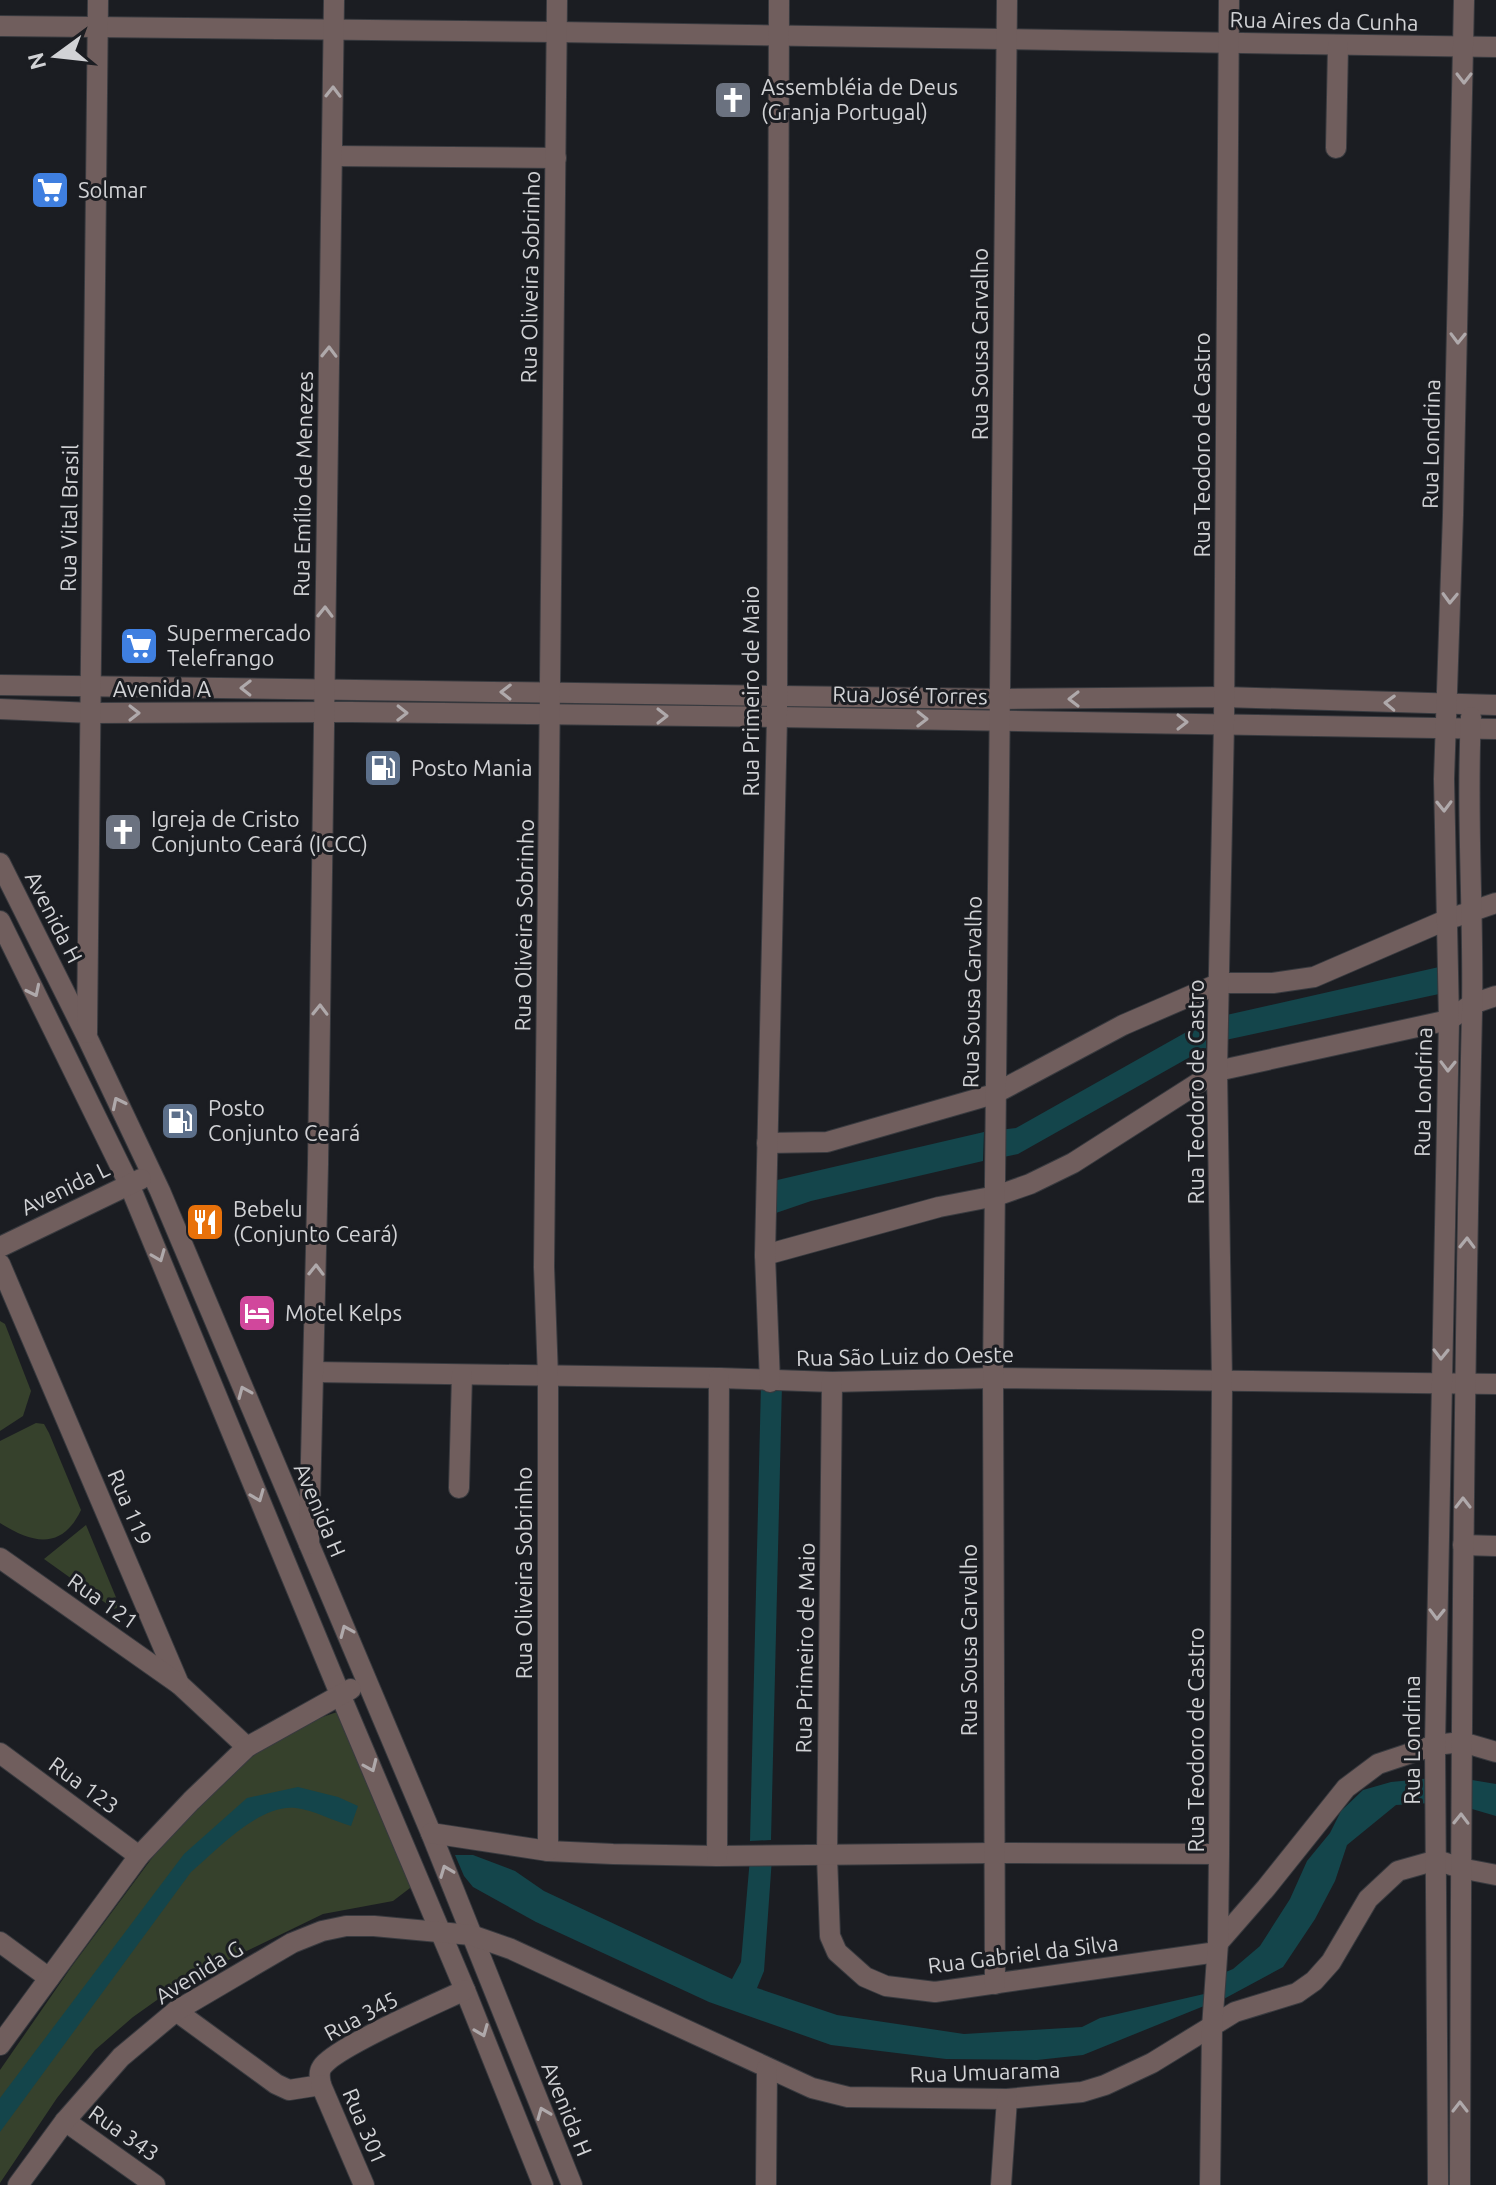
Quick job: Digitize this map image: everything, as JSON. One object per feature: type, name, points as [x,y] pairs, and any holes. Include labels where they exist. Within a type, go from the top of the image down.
[{"type":"street","name":"Rua Vital Brasil","points":[[87,1037],[98,0]]},
{"type":"street","name":"Rua Emílio de Menezes","points":[[309,1544],[334,0]]},
{"type":"street","name":"Rua Oliveira Sobrinho","points":[[548,1851],[548,1377],[544,1267],[557,0]]},
{"type":"street","name":"Rua Primeiro de Maio","points":[[770,1382],[765,1255],[776,707],[779,0]]},
{"type":"street","name":"Rua Sousa Carvalho","points":[[995,1984],[994,1094],[1007,0]]},
{"type":"street","name":"Rua Teodoro de Castro","points":[[1210,2185],[1219,1854],[1222,1381],[1217,1071],[1224,723],[1229,0]]},
{"type":"street","name":"Rua Londrina","points":[[1438,2185],[1435,1745],[1449,1020],[1446,728],[1464,0]]},
{"type":"street","name":"Rua Aires da Cunha","points":[[0,26],[1496,47]]},
{"type":"street","points":[[1336,148],[1338,46]]},
{"type":"street","points":[[332,156],[556,158]]},
{"type":"street","name":"Avenida A","points":[[0,685],[324,690]]},
{"type":"street","name":"Rua José Torres","points":[[324,690],[550,693],[1000,721],[1496,729]]},
{"type":"street","name":"Rua José Torres","points":[[324,712],[550,715],[1001,699],[1224,697],[1496,705]]},
{"type":"street","points":[[1460,2185],[1464,1384],[1473,911],[1468,785],[1471,705]]},
{"type":"street","name":"Avenida A","points":[[0,709],[92,713],[324,712]]},
{"type":"street","name":"Avenida H","points":[[0,863],[152,1174],[431,1833],[572,2185]]},
{"type":"street","points":[[767,1143],[827,1142],[994,1094],[1123,1025],[1220,983],[1273,983],[1314,977],[1446,920],[1496,903]]},
{"type":"street","points":[[0,921],[129,1184],[442,1934],[543,2185]]},
{"type":"street","points":[[765,1255],[939,1207],[996,1196],[1030,1184],[1073,1163],[1217,1071],[1449,1020],[1472,1004],[1496,996]]},
{"type":"street","name":"Avenida L","points":[[0,1247],[152,1174]]},
{"type":"street","name":"Rua 119","points":[[0,1264],[179,1684],[247,1747]]},
{"type":"street","name":"Rua São Luiz do Oeste","points":[[314,1372],[719,1378],[770,1382],[993,1378],[1496,1384]]},
{"type":"street","points":[[459,1488],[462,1375]]},
{"type":"street","points":[[717,1856],[719,1378]]},
{"type":"street","name":"Rua Primeiro de Maio","points":[[828,1914],[832,1382]]},
{"type":"street","points":[[1463,1545],[1496,1546]]},
{"type":"street","name":"Rua 121","points":[[0,1558],[179,1684]]},
{"type":"street","points":[[0,2045],[139,1856],[247,1747],[367,1681]]},
{"type":"street","points":[[1217,1947],[1346,1788],[1378,1764],[1435,1745],[1462,1742],[1496,1752]]},
{"type":"street","name":"Rua 123","points":[[0,1753],[139,1856]]},
{"type":"street","points":[[431,1833],[548,1851],[717,1856],[1219,1854]]},
{"type":"street","points":[[1437,1860],[1496,1875]]},
{"type":"street","name":"Rua Umuarama","points":[[471,1935],[552,1967],[812,2088],[848,2097],[1007,2099],[1082,2092],[1105,2085],[1152,2063],[1235,2012],[1297,1993],[1314,1981],[1331,1962],[1368,1899],[1380,1885],[1398,1871],[1437,1860]]},
{"type":"street","name":"Rua Gabriel da Silva","points":[[828,1914],[830,1936],[837,1952],[848,1965],[886,1986],[935,1992],[1217,1947]]},
{"type":"street","name":"Avenida G","points":[[18,2185],[65,2121],[121,2057],[176,2011],[292,1943],[322,1931],[346,1926],[471,1935]]},
{"type":"street","points":[[0,1942],[49,1978]]},
{"type":"street","name":"Rua 345","points":[[321,2085],[319,2076],[322,2067],[339,2051],[465,1990]]},
{"type":"street","points":[[1438,1993],[1461,1994]]},
{"type":"street","points":[[176,2011],[276,2084],[289,2090],[321,2085]]},
{"type":"street","points":[[766,2185],[767,2068]]},
{"type":"street","name":"Rua 301","points":[[321,2085],[364,2185]]},
{"type":"street","points":[[1001,2185],[1007,2099]]},
{"type":"street","name":"Rua 343","points":[[65,2121],[155,2185]]},
{"type":"green space","points":[[0,1321],[5,1324],[31,1391],[23,1416],[0,1431]]},
{"type":"green space","points":[[36,1423],[44,1424],[49,1433],[81,1510],[65,1532],[46,1539],[35,1539],[0,1523],[0,1441]]},
{"type":"green space","points":[[86,1525],[120,1607],[114,1609],[44,1559]]},
{"type":"green space","points":[[340,1711],[414,1885],[393,1901],[323,1914],[181,1983],[133,2017],[95,2050],[57,2098],[0,2183],[0,2070],[72,1966],[169,1835],[255,1750],[302,1724]]},
{"type":"water","points":[[1439,967],[1439,994],[1221,1041],[1222,1016]]},
{"type":"water","points":[[1206,1021],[1206,1048],[1018,1154],[999,1158],[999,1130],[1016,1128]]},
{"type":"water","points":[[984,1132],[983,1161],[811,1201],[773,1214],[773,1181]]},
{"type":"water","points":[[761,1384],[782,1384],[771,1840],[750,1841]]},
{"type":"water","points":[[1432,1778],[1431,1803],[1396,1805],[1347,1845],[1335,1881],[1315,1919],[1283,1967],[1220,2001],[1221,1974],[1233,1969],[1260,1946],[1290,1899],[1307,1861],[1330,1833],[1341,1811],[1363,1790],[1391,1782]]},
{"type":"water","points":[[1472,1780],[1496,1784],[1496,1816],[1472,1809]]},
{"type":"water","points":[[298,1787],[338,1797],[358,1806],[351,1826],[303,1809],[282,1808],[254,1820],[226,1841],[191,1872],[0,2132],[0,2098],[184,1854],[247,1798]]},
{"type":"water","points":[[455,1855],[473,1855],[515,1871],[544,1891],[732,1979],[741,1962],[750,1858],[772,1858],[764,1971],[757,1988],[837,2015],[964,2034],[1082,2027],[1100,2018],[1204,1994],[1204,2006],[1083,2055],[1037,2060],[946,2059],[831,2045],[709,2002],[536,1922],[473,1887],[464,1876]]},
{"type":"place","name":"Assembléia de Deus (Granja Portugal)","points":[[733,100]]},
{"type":"place","name":"Solmar","points":[[50,190]]},
{"type":"place","name":"Supermercado Telefrango","points":[[139,646]]},
{"type":"place","name":"Posto Mania","points":[[383,768]]},
{"type":"place","name":"Igreja de Cristo Conjunto Ceará (ICCC)","points":[[123,832]]},
{"type":"place","name":"Posto Conjunto Ceará","points":[[180,1121]]},
{"type":"place","name":"Bebelu (Conjunto Ceará)","points":[[205,1222]]},
{"type":"place","name":"Motel Kelps","points":[[257,1313]]}]
